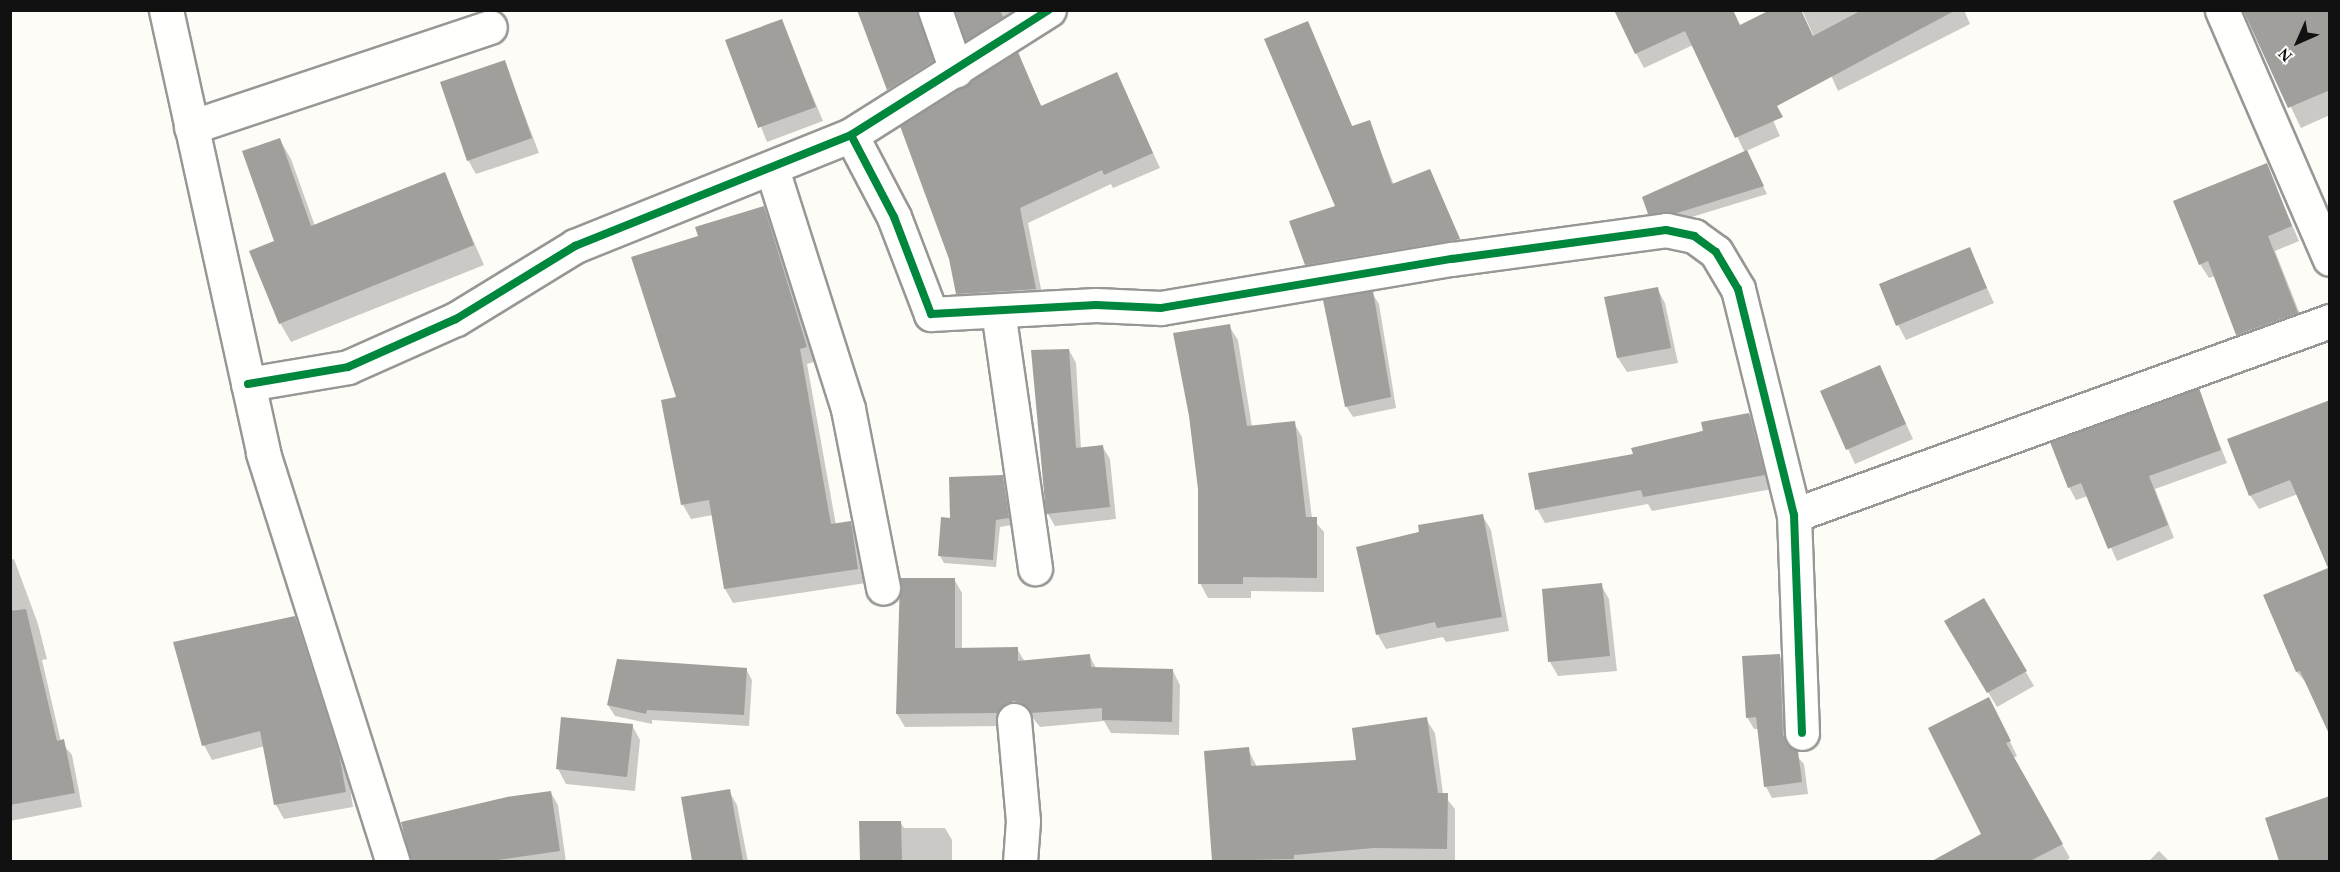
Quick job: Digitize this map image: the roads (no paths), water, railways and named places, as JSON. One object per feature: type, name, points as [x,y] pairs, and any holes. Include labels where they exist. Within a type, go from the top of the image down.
[{"type":"street","points":[[166,10],[263,453],[393,861]]},
{"type":"street","points":[[935,10],[956,70]]},
{"type":"street","points":[[248,384],[348,367],[456,319],[575,246],[772,169],[851,135],[1049,10]]},
{"type":"street","points":[[2222,10],[2330,259]]},
{"type":"street","points":[[191,127],[490,27]]},
{"type":"street","points":[[851,135],[894,217],[931,314],[1095,305],[1161,308],[1452,259],[1666,230],[1694,236],[1716,252],[1738,289],[1794,515],[1802,733]]},
{"type":"street","points":[[772,169],[848,409],[883,588]]},
{"type":"street","points":[[998,311],[1035,567]]},
{"type":"street","points":[[1794,515],[2330,321]]},
{"type":"street","points":[[1014,720],[1023,821],[1020,861]]}]
